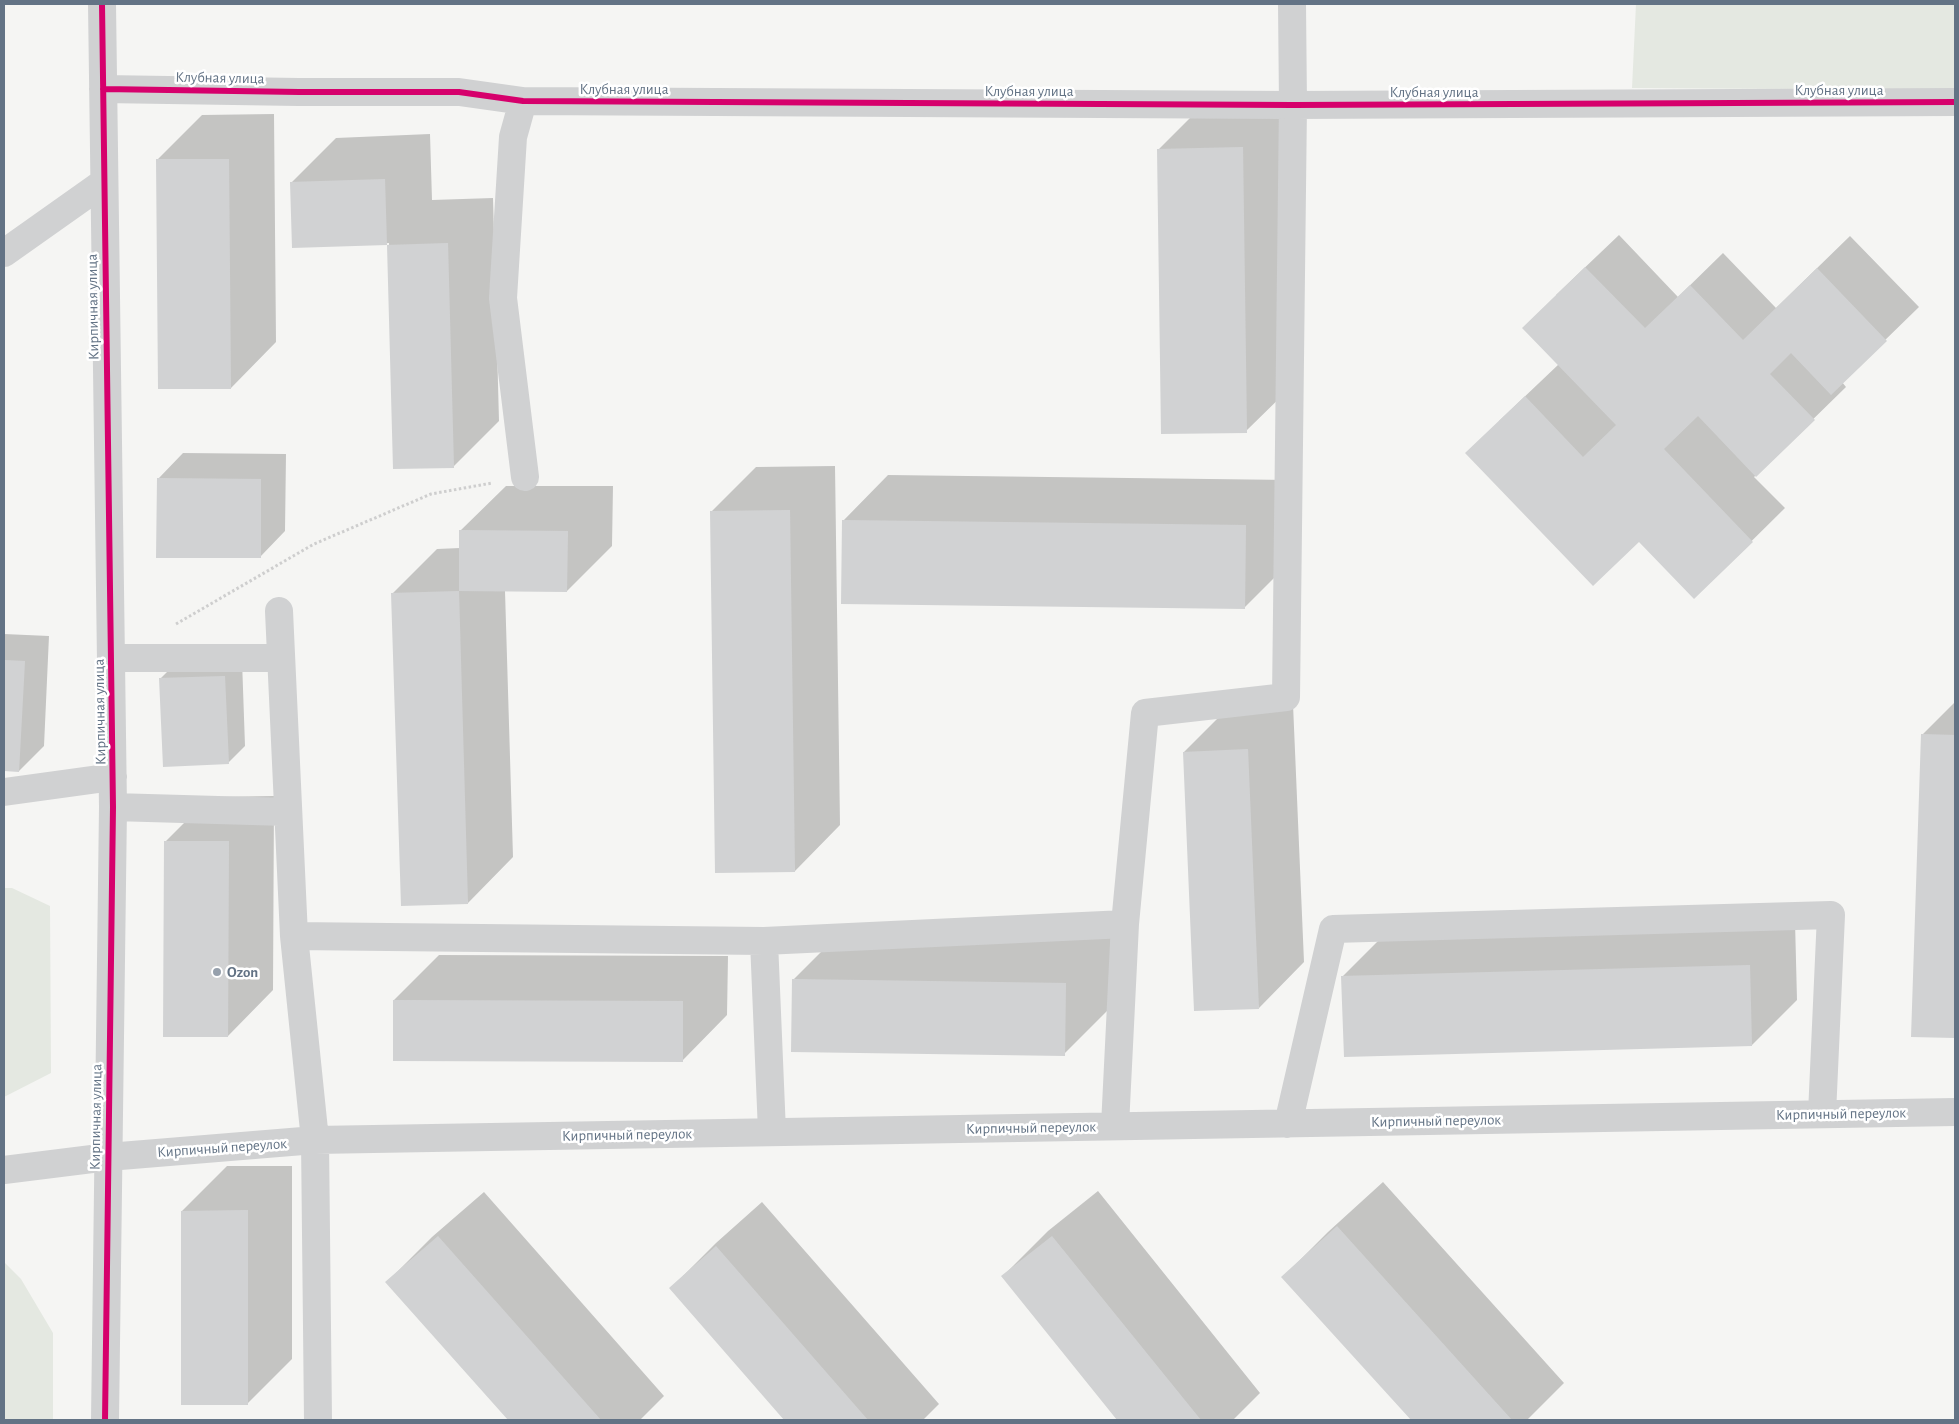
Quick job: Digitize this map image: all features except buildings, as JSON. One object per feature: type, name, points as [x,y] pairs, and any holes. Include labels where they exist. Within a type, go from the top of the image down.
[{"type":"street","name":"Кирпичная улица","points":[[102,4],[113,777],[106,1420]]},
{"type":"street","points":[[1115,1126],[1125,924],[1145,713],[1286,697],[1293,105],[1292,4]]},
{"type":"street","name":"Клубная улица","points":[[103,89],[459,92],[522,101],[1293,105],[1955,102]]},
{"type":"street","points":[[522,101],[513,137],[503,298],[525,477]]},
{"type":"street","points":[[4,253],[104,183]]},
{"type":"street","points":[[279,611],[294,936],[315,1140],[318,1420]]},
{"type":"street","points":[[111,658],[281,658]]},
{"type":"street","points":[[4,792],[113,777]]},
{"type":"street","points":[[113,807],[288,812]]},
{"type":"street","points":[[1288,1124],[1333,930],[1831,915],[1822,1114]]},
{"type":"street","points":[[294,936],[764,941],[1125,924]]},
{"type":"street","points":[[764,941],[772,1132]]},
{"type":"street","name":"Кирпичный переулок","points":[[4,1170],[108,1156],[315,1140],[1955,1112]]},
{"type":"path","points":[[169,628],[314,544],[431,494],[525,477]]},
{"type":"shaded area","points":[[1636,4],[1955,4],[1955,90],[1632,88]]},
{"type":"shaded area","points":[[4,888],[12,888],[50,906],[51,1073],[4,1097]]},
{"type":"shaded area","points":[[4,1262],[21,1279],[53,1333],[53,1420],[4,1420]]},
{"type":"cycle path","points":[[102,4],[113,807],[105,1420]]},
{"type":"cycle path","points":[[103,89],[459,92],[523,101],[1293,105],[1955,102]]},
{"type":"place","name":"Ozon","points":[[217,972]]}]
